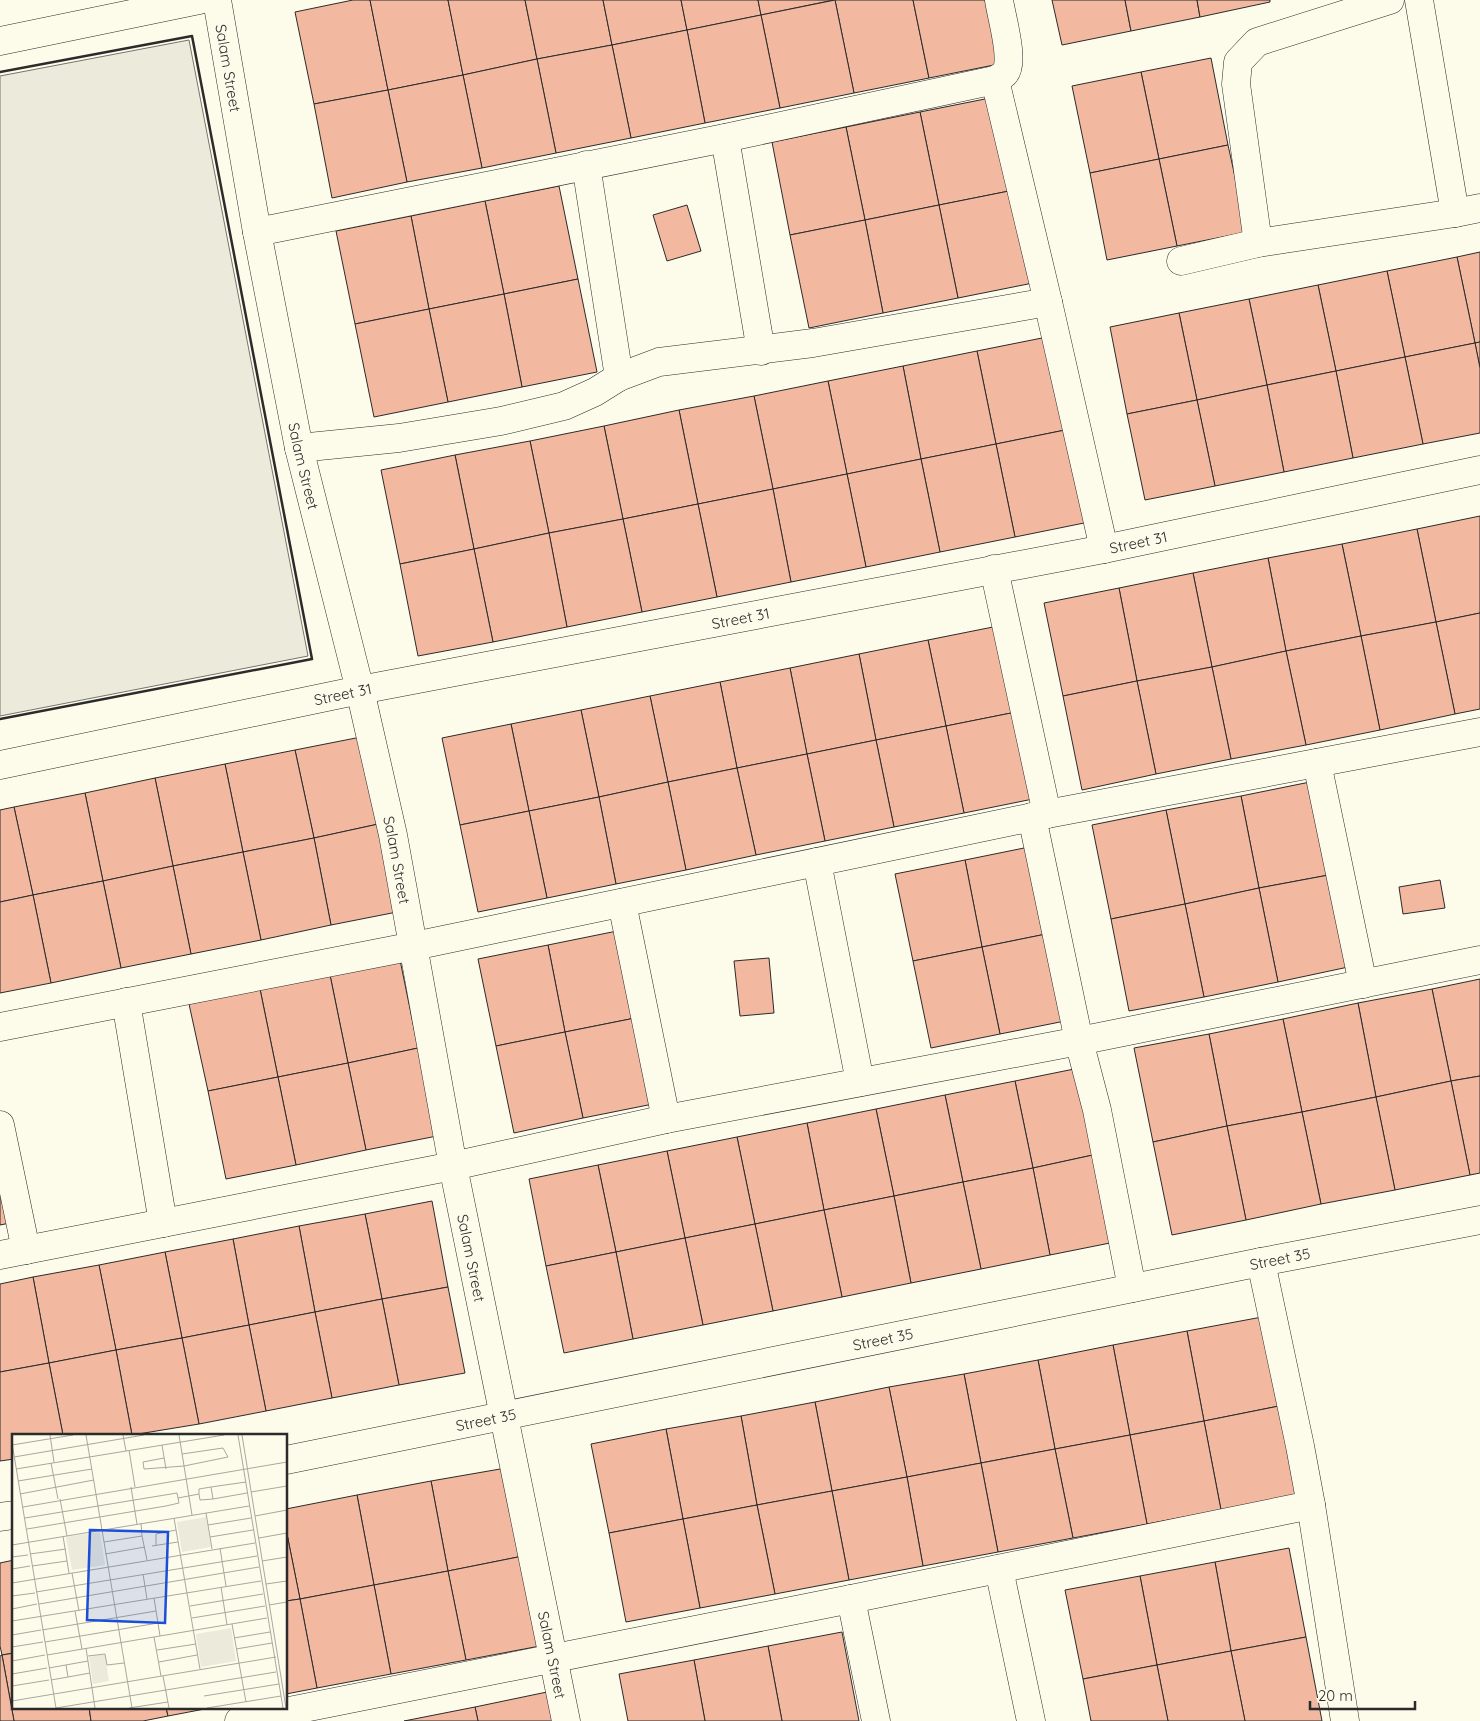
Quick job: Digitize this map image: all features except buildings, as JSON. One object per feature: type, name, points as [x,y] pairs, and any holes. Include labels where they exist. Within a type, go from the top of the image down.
[{"type":"street","points":[[0,41],[199,0]]},
{"type":"street","name":"Salam Street","points":[[217,0],[257,232],[300,448],[360,690],[393,835],[453,1166],[566,1721]]},
{"type":"street","points":[[257,232],[725,138],[995,80],[1005,73],[1009,64],[999,0]]},
{"type":"street","points":[[1258,243],[1236,84],[1238,62],[1257,42],[1390,0]]},
{"type":"street","points":[[1180,261],[1258,243],[1467,211],[1418,0]]},
{"type":"street","points":[[995,80],[1104,549]]},
{"type":"street","points":[[725,138],[761,351]]},
{"type":"street","points":[[586,165],[619,377]]},
{"type":"street","points":[[300,448],[399,438],[501,421],[564,406],[595,392],[619,377],[659,362],[761,351],[1048,302]]},
{"type":"street","name":"Street 31","points":[[0,765],[360,690],[1104,549],[1480,470]]},
{"type":"street","points":[[994,569],[1080,1041],[1097,1110],[1132,1288]]},
{"type":"street","points":[[0,1027],[414,946],[1039,816],[1480,732]]},
{"type":"street","points":[[1317,763],[1363,984]]},
{"type":"street","points":[[817,862],[860,1082]]},
{"type":"street","points":[[622,903],[666,1119]]},
{"type":"street","points":[[0,1126],[13,1252],[453,1166],[666,1119],[1080,1041],[1480,960]]},
{"type":"street","points":[[126,1002],[163,1223]]},
{"type":"street","name":"Street 35","points":[[288,1460],[1260,1262],[1480,1220]]},
{"type":"street","points":[[1260,1262],[1311,1505],[1345,1721]]},
{"type":"street","points":[[247,1720],[851,1600],[1311,1505]]},
{"type":"street","points":[[999,1569],[1030,1721]]},
{"type":"street","points":[[851,1600],[876,1721]]},
{"type":"shaded area","points":[[189,40],[308,656],[0,716],[0,76]]},
{"type":"wall","points":[[0,72],[192,36],[312,659],[0,719]]}]
